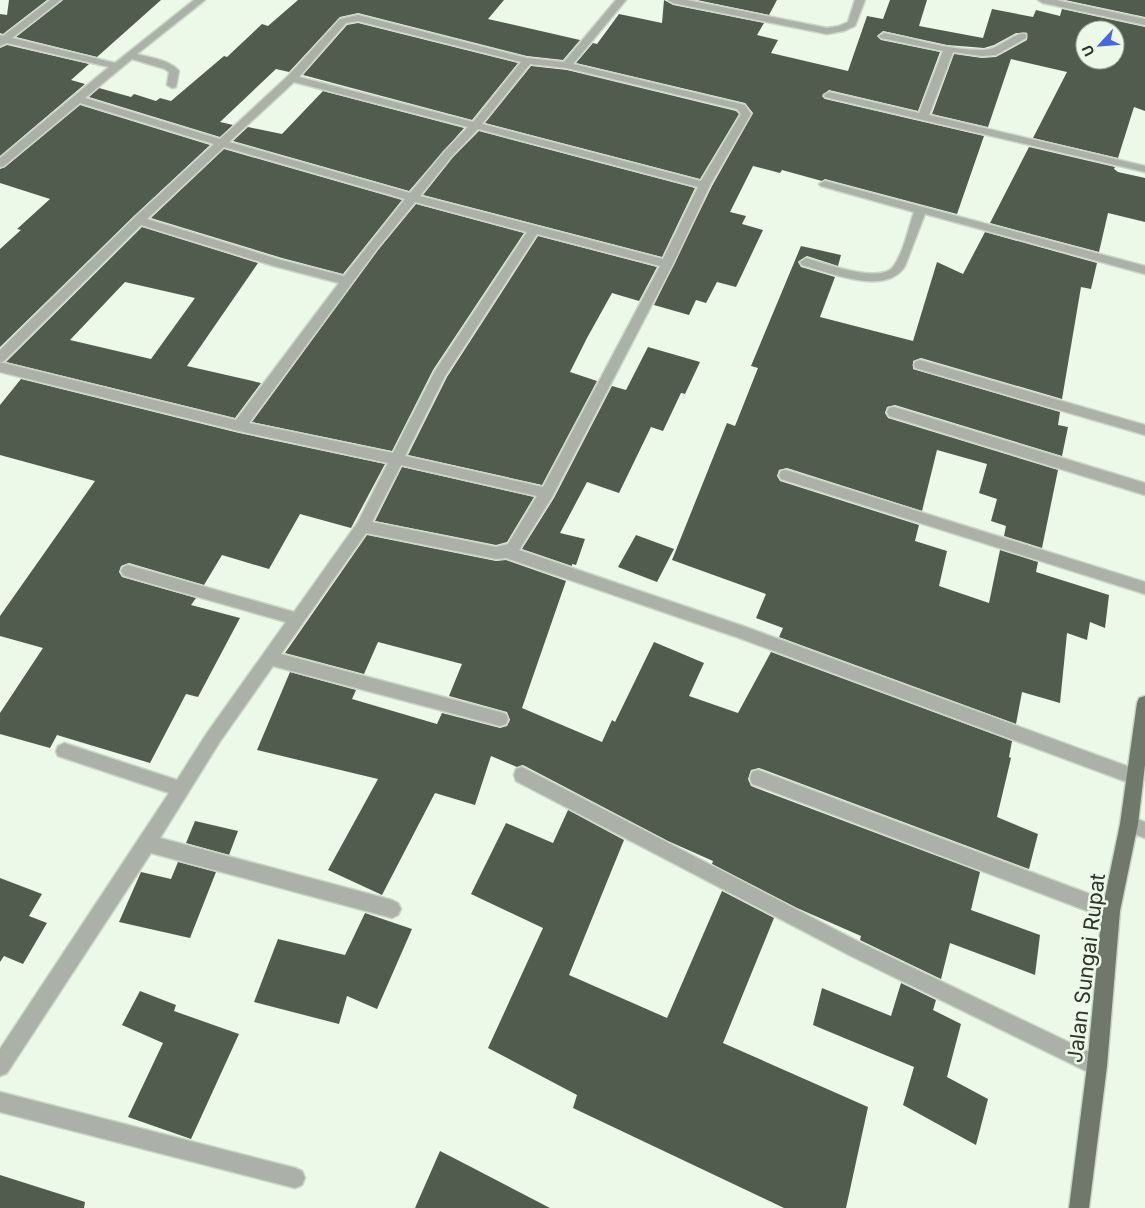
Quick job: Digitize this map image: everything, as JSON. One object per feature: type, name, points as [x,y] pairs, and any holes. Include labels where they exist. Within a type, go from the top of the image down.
[{"type":"main road","name":"Jalan Sungai Rupat","points":[[1079,1208],[1097,1066],[1111,910],[1137,827],[1134,776],[1145,703]]},
{"type":"street","points":[[1,40],[56,0]]},
{"type":"street","points":[[0,164],[130,55],[200,0]]},
{"type":"street","points":[[566,65],[621,0]]},
{"type":"street","points":[[673,0],[827,31],[841,29],[852,24],[860,0]]},
{"type":"street","points":[[1043,0],[1145,22]]},
{"type":"street","points":[[0,358],[139,220],[292,78],[344,21],[352,18],[527,60],[566,65],[741,107],[746,114],[704,185],[667,264],[548,493],[518,542],[506,552],[496,554],[363,526]]},
{"type":"street","points":[[884,36],[949,49],[982,53],[996,52],[1023,36]]},
{"type":"street","points":[[1,40],[117,66]]},
{"type":"street","points":[[923,117],[949,49]]},
{"type":"street","points":[[130,55],[168,67],[174,71],[172,86]]},
{"type":"street","points":[[239,426],[346,281],[412,197],[448,154],[476,125],[527,60]]},
{"type":"street","points":[[292,78],[704,185]]},
{"type":"street","points":[[829,95],[1145,169]]},
{"type":"street","points":[[79,99],[219,144],[534,230],[667,264]]},
{"type":"street","points":[[826,184],[1145,270]]},
{"type":"street","points":[[806,262],[874,279],[888,278],[897,270],[921,209]]},
{"type":"street","points":[[139,220],[278,263],[346,281]]},
{"type":"street","points":[[0,1066],[147,843],[213,738],[363,526],[440,374],[534,230]]},
{"type":"street","points":[[920,366],[1145,430]]},
{"type":"street","points":[[0,367],[239,426],[548,493]]},
{"type":"street","points":[[894,412],[1145,489]]},
{"type":"street","points":[[786,475],[1145,588]]},
{"type":"street","points":[[506,552],[601,583],[836,666],[1134,776]]},
{"type":"street","points":[[128,571],[297,618]]},
{"type":"street","points":[[269,658],[500,719]]},
{"type":"street","points":[[64,751],[181,789]]},
{"type":"street","points":[[522,775],[857,950],[1097,1066]]},
{"type":"street","points":[[758,778],[1111,910]]},
{"type":"street","points":[[147,843],[392,909]]},
{"type":"street","points":[[0,1102],[295,1178]]},
{"type":"building","points":[[9,0],[47,0],[3,34],[0,33],[0,14],[7,15]]},
{"type":"building","points":[[63,0],[161,0],[97,57],[16,37]]},
{"type":"building","points":[[298,0],[504,0],[488,19],[580,40],[563,60],[527,56],[358,13],[340,17],[289,72],[276,69],[220,122],[233,125],[220,137],[89,97],[99,88],[131,97],[134,94],[156,101],[160,98],[171,101],[224,56],[227,57],[262,24],[268,26]]},
{"type":"building","points":[[664,0],[673,5],[764,23],[757,35],[778,40],[771,53],[848,71],[867,16],[883,19],[890,0],[927,0],[919,26],[983,38],[992,9],[1033,17],[1036,10],[1060,16],[1062,9],[1113,20],[1075,20],[1075,70],[1125,70],[1125,23],[1145,27],[1145,111],[1134,107],[1118,158],[1033,138],[1067,72],[1011,59],[988,127],[932,114],[954,54],[982,58],[996,57],[1027,40],[1027,33],[1016,33],[994,45],[984,48],[947,45],[883,31],[877,36],[881,40],[940,52],[918,111],[829,90],[822,96],[825,99],[984,136],[957,214],[825,179],[822,181],[782,170],[780,173],[753,166],[730,212],[746,216],[742,224],[763,230],[736,287],[717,282],[706,303],[696,300],[689,315],[654,305],[712,186],[753,113],[745,103],[576,63],[593,43],[597,44],[619,14],[662,23]]},
{"type":"building","points":[[697,0],[777,0],[769,15]]},
{"type":"building","points":[[1065,0],[1145,0],[1145,17]]},
{"type":"building","points":[[358,23],[518,63],[472,120],[303,75],[347,25]]},
{"type":"building","points":[[7,45],[89,64],[71,80],[85,84],[0,156],[0,48]]},
{"type":"building","points":[[531,66],[567,70],[736,111],[739,114],[700,179],[485,123]]},
{"type":"building","points":[[323,91],[464,128],[409,191],[233,141],[248,127],[282,134]]},
{"type":"building","points":[[80,105],[210,145],[134,216],[0,347],[0,249],[21,230],[17,229],[50,199],[0,183],[0,169],[5,167]]},
{"type":"building","points":[[479,131],[695,188],[662,257],[423,195],[453,157]]},
{"type":"building","points":[[1029,147],[1115,167],[1114,169],[1118,172],[1145,178],[1145,222],[1108,213],[1099,252],[990,223]]},
{"type":"building","points":[[224,149],[402,200],[343,274],[282,258],[151,218]]},
{"type":"building","points":[[416,204],[524,233],[433,370],[392,451],[252,422],[378,250]]},
{"type":"building","points":[[142,227],[258,263],[187,366],[261,383],[235,418],[6,362]],"holes":[[[125,282],[195,298],[151,359],[70,340]]]},
{"type":"building","points":[[985,232],[1097,263],[1091,289],[1081,287],[1062,399],[921,358],[913,361],[913,369],[1060,412],[1058,425],[1068,427],[1062,456],[895,405],[887,407],[885,413],[888,418],[1058,470],[1042,548],[1004,536],[1006,526],[991,521],[997,499],[979,493],[987,464],[937,450],[922,511],[787,468],[779,470],[777,476],[780,481],[919,525],[915,541],[947,551],[939,586],[989,603],[1000,550],[1038,562],[1036,572],[1109,595],[1105,628],[1090,622],[1087,640],[1067,633],[1060,703],[1022,692],[1016,724],[779,637],[783,628],[756,618],[766,594],[672,560],[727,423],[735,426],[758,368],[751,366],[801,246],[841,255],[838,266],[807,256],[798,262],[801,267],[835,277],[820,317],[913,341],[937,262],[963,274]]},
{"type":"building","points":[[538,236],[657,267],[639,301],[612,293],[587,338],[570,372],[597,381],[542,485],[408,455],[447,377]]},
{"type":"building","points":[[648,347],[700,362],[685,394],[681,393],[663,431],[651,427],[619,493],[587,482],[560,533],[585,539],[576,565],[572,564],[572,566],[522,549],[554,498],[612,386],[626,390]]},
{"type":"building","points":[[21,379],[239,433],[385,464],[351,528],[300,514],[269,569],[222,555],[204,585],[129,563],[121,566],[119,572],[122,577],[196,598],[191,605],[240,618],[198,697],[186,694],[150,763],[57,735],[50,748],[0,734],[0,713],[43,648],[0,636],[0,616],[95,481],[0,455],[0,405]]},
{"type":"building","points":[[402,467],[534,497],[507,542],[496,545],[375,521]]},
{"type":"building","points":[[367,535],[496,561],[506,560],[566,581],[522,708],[602,742],[612,720],[615,722],[654,642],[704,663],[689,696],[738,713],[771,652],[1012,741],[1009,757],[1011,758],[997,817],[1038,834],[1029,869],[759,768],[751,770],[748,779],[751,786],[980,872],[971,910],[1040,935],[1035,975],[950,943],[941,979],[860,940],[861,936],[797,908],[712,864],[713,861],[668,841],[523,765],[517,767],[491,756],[475,805],[435,793],[382,895],[328,870],[378,779],[257,750],[290,672],[356,690],[352,699],[437,724],[442,713],[500,728],[507,726],[510,720],[507,712],[449,696],[462,664],[378,642],[364,674],[285,653]]},
{"type":"building","points":[[636,535],[674,549],[657,582],[618,567]]},
{"type":"building","points":[[568,810],[624,840],[569,975],[667,1018],[722,891],[774,918],[723,1043],[868,1107],[846,1208],[784,1208],[573,1108],[577,1095],[488,1048],[543,928],[471,894],[506,823],[553,843]]},
{"type":"building","points":[[195,821],[238,831],[229,855],[186,843]]},
{"type":"building","points":[[178,862],[216,872],[190,938],[119,922],[141,872],[171,879]]},
{"type":"building","points":[[0,878],[42,894],[29,916],[47,923],[23,964],[4,956],[0,962]]},
{"type":"building","points":[[365,913],[412,929],[377,1009],[347,996],[339,1024],[254,1002],[278,939],[345,955]]},
{"type":"building","points":[[901,983],[936,1000],[933,1010],[961,1024],[947,1077],[988,1099],[976,1145],[903,1105],[914,1067],[813,1025],[822,988],[891,1016]]},
{"type":"building","points":[[140,991],[176,1005],[174,1011],[239,1034],[191,1139],[128,1117],[163,1043],[122,1025]]},
{"type":"building","points":[[440,1151],[475,1169],[550,1208],[415,1208]]},
{"type":"building","points":[[0,1175],[85,1202],[84,1208],[0,1208]]}]
